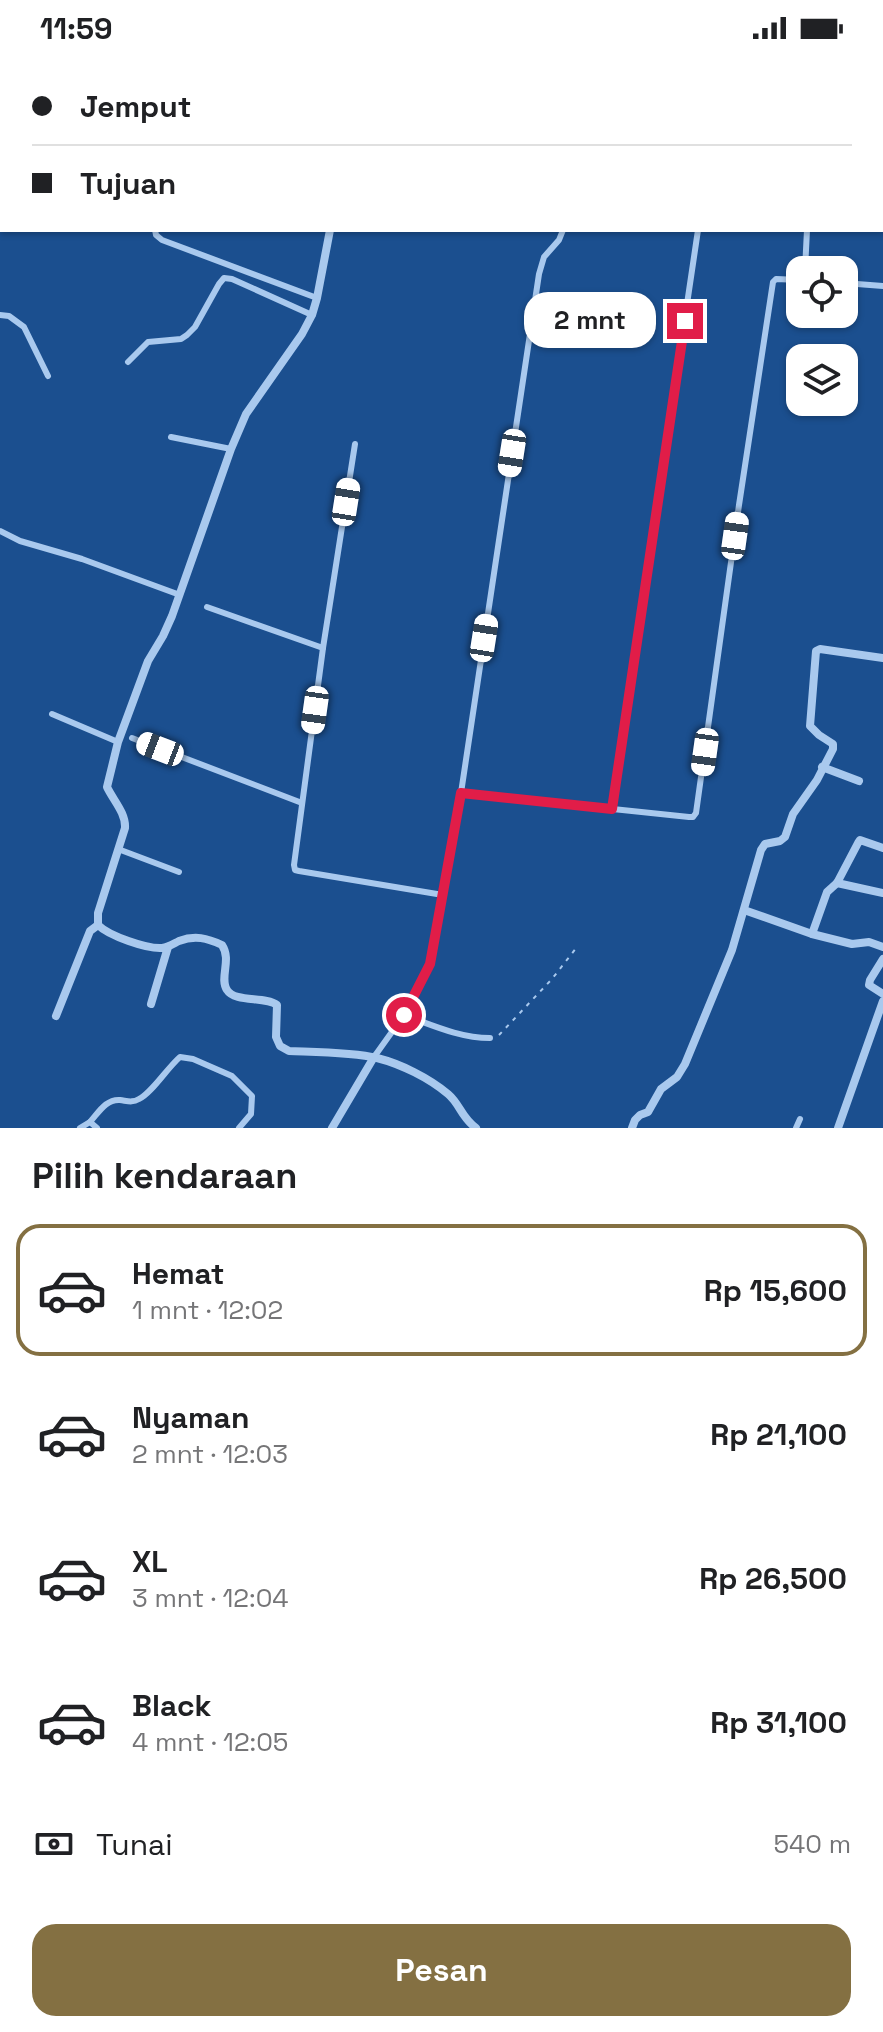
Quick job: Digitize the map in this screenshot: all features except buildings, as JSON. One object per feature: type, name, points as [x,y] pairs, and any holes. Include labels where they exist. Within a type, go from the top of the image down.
[{"type":"street","points":[[330,232],[312,315],[246,414],[180,595],[163,636],[148,661],[118,742],[107,787],[126,821],[98,913],[98,925],[114,936],[158,949],[195,937],[222,945],[227,958],[225,984],[228,992],[273,1001],[277,1005],[276,1037],[280,1046],[289,1051],[374,1057],[413,1072],[449,1095],[463,1116],[476,1128]]},
{"type":"street","points":[[632,1128],[640,1115],[648,1112],[661,1089],[681,1071],[732,950],[761,850],[765,844],[785,837],[793,814],[817,780],[833,749],[833,744],[810,726],[816,651],[883,657]]},
{"type":"street","points":[[822,767],[859,781]]},
{"type":"street","points":[[812,934],[827,892],[837,883],[860,840],[883,848]]},
{"type":"street","points":[[837,883],[883,893]]},
{"type":"street","points":[[744,910],[812,934],[852,944],[869,942],[883,947]]},
{"type":"street","points":[[56,1016],[90,931],[98,925]]},
{"type":"street","points":[[151,1004],[168,947]]},
{"type":"street","points":[[883,959],[869,985],[883,994]]},
{"type":"street","points":[[838,1128],[883,1001]]},
{"type":"street","points":[[873,1030],[883,1033]]},
{"type":"street","points":[[332,1128],[374,1057]]},
{"type":"lane","points":[[155,232],[162,240],[317,298]]},
{"type":"lane","points":[[374,1057],[404,1015],[430,964],[461,793],[539,274],[544,257],[562,232]]},
{"type":"lane","points":[[612,809],[698,232]]},
{"type":"lane","points":[[806,256],[807,232]]},
{"type":"lane","points":[[128,362],[148,342],[181,339],[187,335],[224,278],[312,315]]},
{"type":"lane","points":[[461,793],[689,817],[696,813],[773,282],[786,279]]},
{"type":"lane","points":[[858,284],[883,286]]},
{"type":"lane","points":[[0,315],[9,316],[24,327],[48,376]]},
{"type":"lane","points":[[171,437],[231,449]]},
{"type":"lane","points":[[355,444],[323,648],[294,865],[295,870],[443,895]]},
{"type":"lane","points":[[0,531],[20,541],[82,559],[180,595]]},
{"type":"lane","points":[[207,607],[323,648]]},
{"type":"lane","points":[[52,714],[118,742]]},
{"type":"lane","points":[[132,738],[302,803]]},
{"type":"lane","points":[[118,849],[179,872]]},
{"type":"lane","points":[[404,1015],[451,1032],[490,1038]]},
{"type":"lane","points":[[80,1128],[90,1122],[108,1102],[117,1099],[130,1102],[143,1098],[180,1057],[193,1059],[232,1076],[252,1096],[251,1114],[239,1128]]},
{"type":"lane","points":[[796,1128],[800,1119]]},
{"type":"lane","points":[[90,1122],[97,1128]]},
{"type":"path","points":[[490,1038],[501,1035],[577,947]]},
{"type":"route","points":[[404,1015],[430,964],[461,793],[612,809],[685,321]]}]
